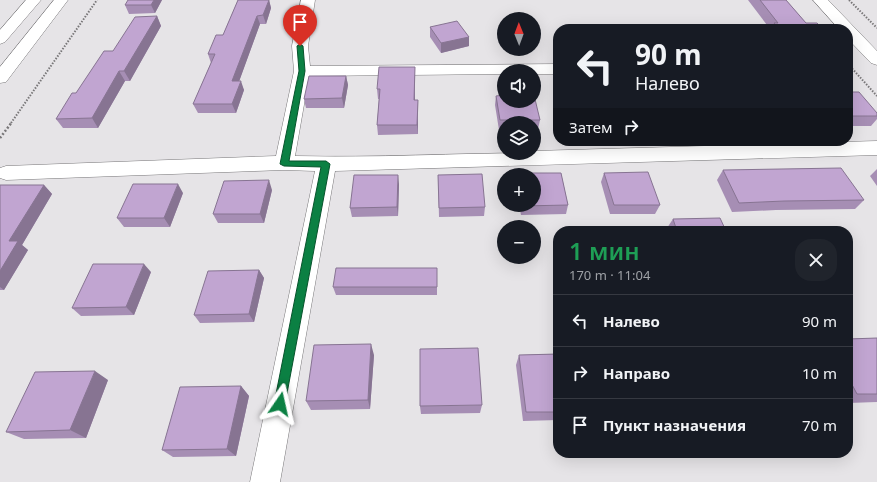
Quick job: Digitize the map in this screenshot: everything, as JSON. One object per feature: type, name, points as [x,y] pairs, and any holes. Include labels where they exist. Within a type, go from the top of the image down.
[{"type":"street","points":[[0,40],[34,0]]},
{"type":"street","points":[[0,78],[61,0]]},
{"type":"street","points":[[284,164],[302,71],[300,46],[308,0]]},
{"type":"street","points":[[820,0],[842,24]]},
{"type":"street","points":[[853,35],[877,60]]},
{"type":"street","points":[[302,71],[553,69]]},
{"type":"street","points":[[6,172],[877,148]]},
{"type":"street","points":[[265,482],[326,164]]},
{"type":"path","points":[[0,138],[97,0]]},
{"type":"path","points":[[849,0],[877,28]]},
{"type":"path","points":[[853,70],[877,96]]},
{"type":"building","points":[[128,0],[154,0],[151,5],[125,5]]},
{"type":"building","points":[[238,0],[269,0],[263,15],[257,16],[232,81],[241,81],[232,104],[193,104],[215,54],[208,54],[216,35],[223,35]]},
{"type":"building","points":[[760,0],[786,0],[806,23],[818,24],[774,23],[778,23]]},
{"type":"building","points":[[157,16],[124,71],[119,71],[92,118],[56,119],[72,93],[76,93],[104,51],[113,51],[135,17]]},
{"type":"building","points":[[457,21],[469,37],[441,43],[430,27]]},
{"type":"building","points":[[379,67],[415,67],[414,100],[418,100],[417,125],[377,125],[380,89],[377,89]]},
{"type":"building","points":[[309,76],[346,76],[342,98],[304,99]]},
{"type":"building","points":[[853,92],[859,92],[877,113],[877,116],[853,116]]},
{"type":"building","points":[[498,108],[537,108],[539,116],[499,116]]},
{"type":"building","points":[[841,168],[864,200],[739,203],[723,170]]},
{"type":"building","points":[[648,172],[660,205],[614,205],[604,173]]},
{"type":"building","points":[[541,173],[561,173],[568,205],[541,206]]},
{"type":"building","points":[[482,174],[485,207],[439,208],[438,175]]},
{"type":"building","points":[[354,175],[398,175],[397,207],[350,208]]},
{"type":"building","points":[[269,180],[260,214],[213,214],[224,181]]},
{"type":"building","points":[[133,184],[178,184],[164,218],[117,218]]},
{"type":"building","points":[[0,185],[44,185],[9,241],[18,241],[0,271]]},
{"type":"building","points":[[720,218],[724,226],[675,226],[673,219]]},
{"type":"building","points":[[93,264],[144,264],[126,307],[72,308]]},
{"type":"building","points":[[336,268],[437,268],[437,287],[333,287]]},
{"type":"building","points":[[259,270],[249,314],[194,315],[208,271]]},
{"type":"building","points":[[877,338],[877,394],[857,394],[853,386],[853,339]]},
{"type":"building","points":[[371,344],[368,400],[306,401],[314,345]]},
{"type":"building","points":[[478,348],[482,405],[420,406],[420,349]]},
{"type":"building","points":[[553,354],[553,412],[526,412],[519,355]]},
{"type":"building","points":[[95,371],[70,430],[6,432],[35,372]]},
{"type":"building","points":[[241,386],[227,449],[162,450],[180,387]]},
{"type":"route","points":[[280,404],[326,164],[284,164],[302,71],[300,46]]}]
